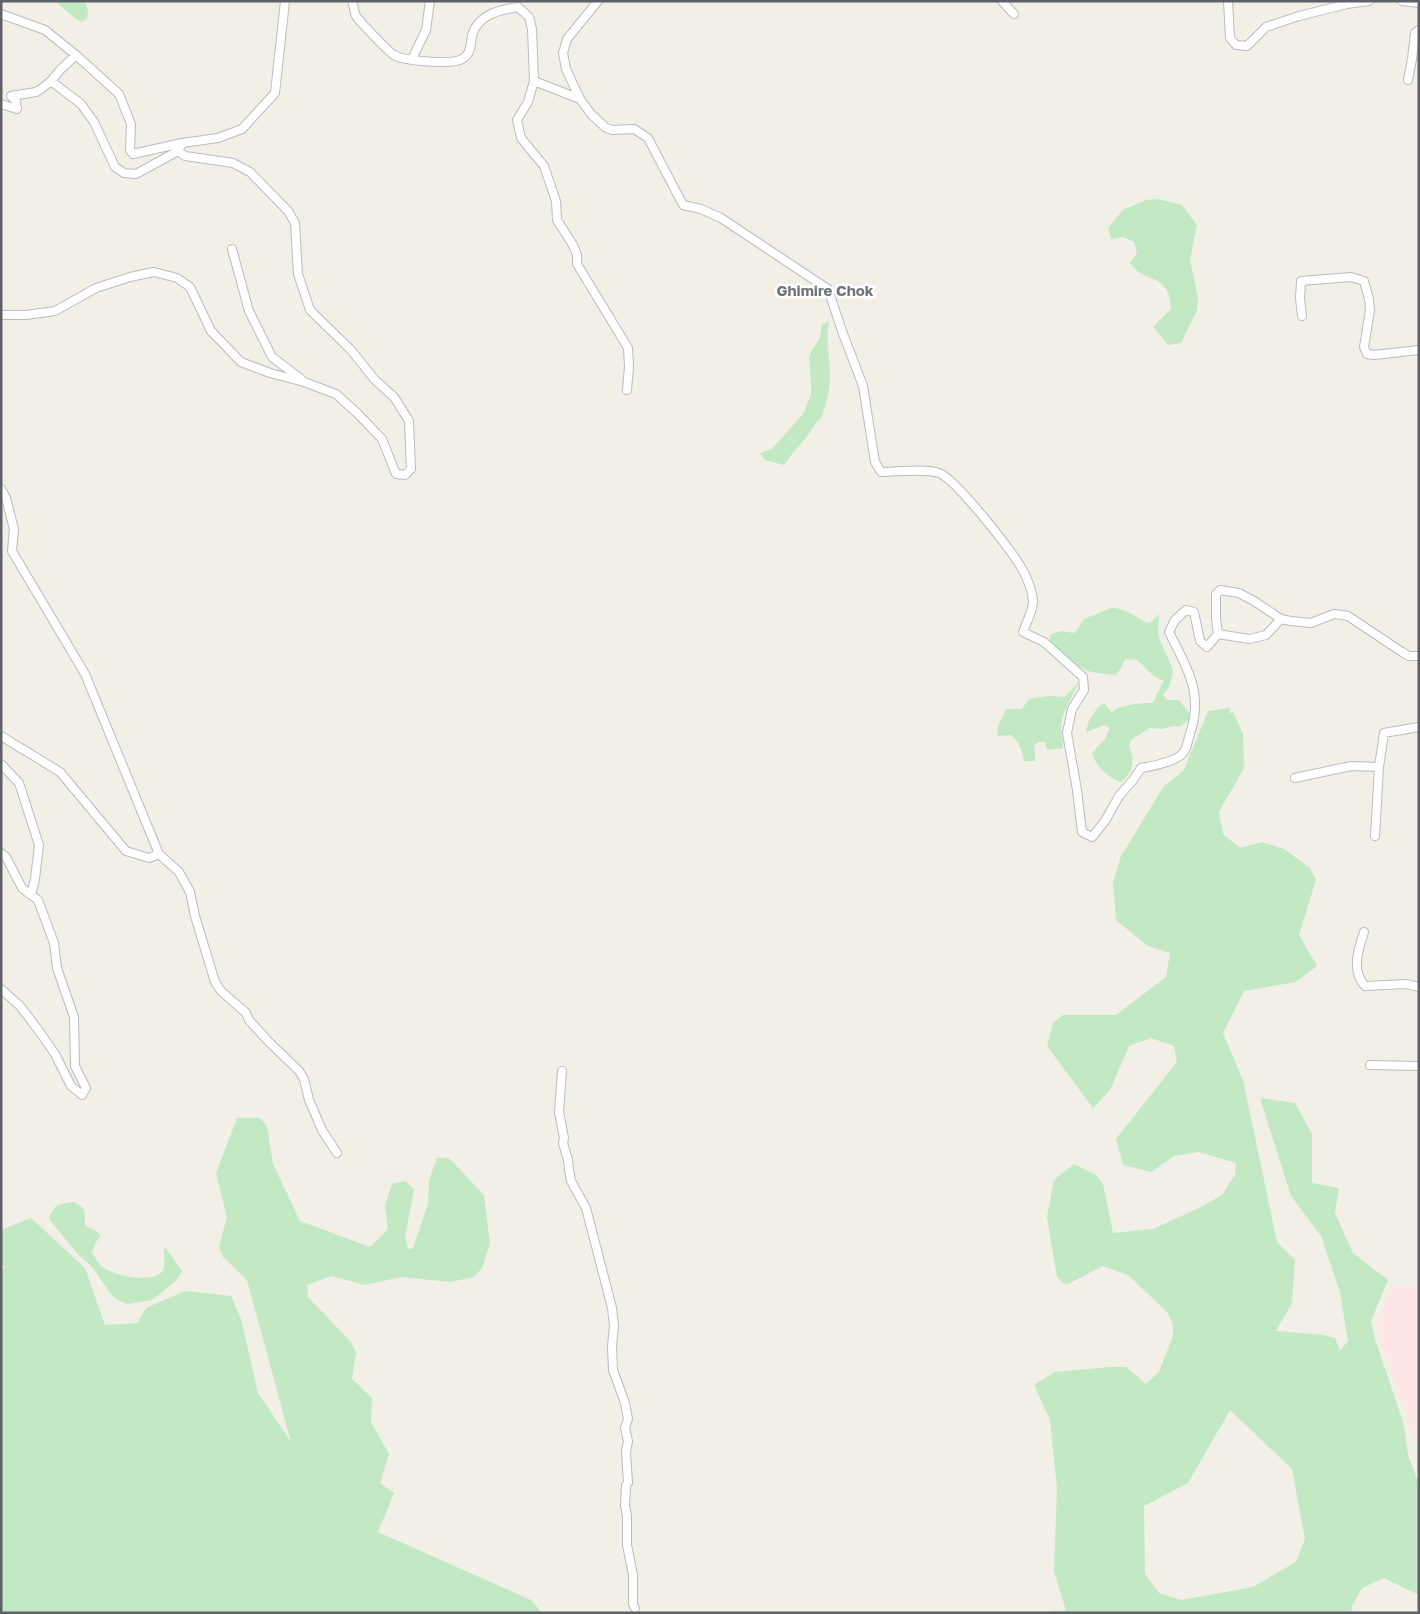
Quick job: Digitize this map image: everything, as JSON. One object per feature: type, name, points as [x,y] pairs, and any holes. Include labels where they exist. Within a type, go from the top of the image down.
[{"type":"street","points":[[1,14],[45,30],[119,94],[130,124],[130,150],[133,154],[182,143],[218,138],[242,129],[276,93],[285,1]]},
{"type":"street","points":[[352,1],[356,16],[394,56],[438,62],[461,60],[468,54],[471,48],[474,29],[482,19],[497,12],[518,8],[529,17],[532,29],[534,81],[528,102],[517,120],[521,138],[544,166],[556,201],[557,220],[573,245],[577,255],[577,264],[628,348],[627,390]]},
{"type":"street","points":[[412,59],[426,30],[430,1]]},
{"type":"street","points":[[598,1],[567,40],[563,53],[566,69],[580,99],[605,127],[612,130],[634,129],[648,138],[683,205],[701,209],[721,218],[828,289],[863,386],[875,462],[881,472],[926,471],[940,473],[953,482],[989,523],[1021,567],[1029,582],[1033,604],[1023,632],[1044,642],[1083,677],[1084,690],[1072,709],[1067,733],[1082,832],[1092,837],[1105,821],[1119,796],[1141,768],[1170,761],[1184,752],[1191,731],[1196,701],[1194,686],[1169,632],[1175,620],[1186,610],[1194,612],[1200,641],[1207,647],[1218,634],[1216,594],[1220,590],[1239,593],[1281,618],[1291,621],[1311,623],[1334,614],[1348,616],[1409,656],[1419,656]]},
{"type":"street","points":[[1002,1],[1014,14]]},
{"type":"street","points":[[1228,1],[1230,38],[1236,45],[1247,46],[1266,27],[1299,16],[1347,4],[1370,1]]},
{"type":"street","points":[[1402,1],[1419,3]]},
{"type":"street","points":[[1408,80],[1415,33],[1419,30]]},
{"type":"street","points":[[1,104],[18,109],[16,101],[10,96],[36,92],[51,81],[76,55]]},
{"type":"street","points":[[51,81],[81,104],[94,122],[115,167],[124,173],[136,174],[178,151],[182,143]]},
{"type":"street","points":[[534,81],[580,99]]},
{"type":"street","points":[[1,315],[26,315],[55,311],[96,288],[130,277],[154,272],[177,278],[190,287],[211,331],[242,362],[270,374],[304,382],[336,394],[382,439],[396,474],[405,475],[411,469],[409,421],[394,397],[375,380],[351,350],[310,310],[298,274],[295,223],[288,211],[250,172],[233,163],[185,156],[178,151]]},
{"type":"street","points":[[232,249],[249,311],[272,357],[304,382]]},
{"type":"street","points":[[1302,316],[1301,281],[1351,277],[1364,281],[1369,299],[1370,310],[1364,347],[1367,354],[1374,355],[1419,350]]},
{"type":"street","points":[[1,489],[6,498],[14,529],[12,551],[85,674],[159,854],[179,872],[190,892],[195,916],[215,982],[221,991],[246,1013],[249,1020],[261,1034],[304,1079],[309,1100],[316,1116],[338,1153]]},
{"type":"street","points":[[1218,634],[1249,639],[1266,636],[1281,618]]},
{"type":"street","points":[[1375,836],[1379,767],[1384,733],[1419,727]]},
{"type":"street","points":[[1,736],[60,772],[126,851],[148,858],[159,854]]},
{"type":"street","points":[[1,764],[19,783],[39,845],[35,878],[30,895]]},
{"type":"street","points":[[1295,778],[1351,766],[1379,767]]},
{"type":"street","points":[[1,853],[6,857],[22,888],[38,900],[54,943],[57,968],[74,1017],[75,1066],[86,1088],[82,1096],[71,1086],[55,1054],[39,1031],[20,1006],[1,989]]},
{"type":"street","points":[[1364,932],[1356,964],[1358,979],[1365,986],[1406,984],[1419,987]]},
{"type":"street","points":[[1370,1065],[1419,1066]]},
{"type":"street","points":[[562,1071],[559,1112],[564,1138],[563,1143],[572,1181],[586,1208],[608,1291],[614,1326],[612,1346],[613,1370],[625,1403],[628,1419],[626,1452],[628,1483],[626,1485],[625,1506],[628,1553],[633,1575],[633,1604],[635,1608]]},
{"type":"shaded area","points":[[1391,1286],[1419,1289],[1419,1451],[1378,1334],[1377,1319],[1381,1318]]},
{"type":"green space","points":[[55,1],[84,1],[88,10],[87,19],[82,22],[78,20]]},
{"type":"green space","points":[[1158,199],[1182,205],[1197,225],[1190,260],[1198,297],[1197,310],[1181,343],[1168,345],[1153,327],[1171,309],[1170,297],[1166,289],[1156,280],[1136,270],[1130,263],[1137,253],[1134,242],[1123,237],[1111,239],[1108,228],[1123,210],[1146,200]]},
{"type":"green space","points":[[829,321],[830,381],[825,409],[821,419],[815,424],[784,465],[765,460],[760,453],[772,449],[803,414],[811,395],[809,358],[820,338],[822,325]]},
{"type":"green space","points":[[1111,608],[1125,611],[1146,623],[1151,622],[1159,614],[1158,635],[1173,670],[1170,685],[1163,695],[1167,700],[1179,700],[1189,713],[1189,720],[1179,727],[1150,728],[1131,740],[1129,746],[1133,761],[1132,766],[1129,774],[1121,782],[1103,771],[1092,753],[1105,739],[1110,728],[1105,725],[1086,732],[1088,724],[1095,712],[1104,703],[1112,712],[1126,706],[1153,703],[1164,681],[1154,676],[1137,660],[1125,659],[1120,670],[1115,675],[1091,672],[1074,664],[1050,641],[1050,635],[1061,631],[1074,633],[1084,619]]},
{"type":"green space","points":[[1078,683],[1062,719],[1063,748],[1047,750],[1045,742],[1039,742],[1034,745],[1035,761],[1024,761],[1017,741],[1011,735],[998,736],[998,726],[1006,709],[1022,709],[1029,699],[1049,696],[1065,697]]},
{"type":"green space","points":[[1230,708],[1229,714],[1233,712],[1243,734],[1244,768],[1219,812],[1223,834],[1240,848],[1262,842],[1284,849],[1310,868],[1316,880],[1299,935],[1317,966],[1296,982],[1244,991],[1223,1033],[1243,1080],[1277,1242],[1295,1260],[1292,1303],[1276,1331],[1324,1335],[1335,1338],[1340,1351],[1348,1341],[1340,1292],[1321,1236],[1291,1196],[1260,1098],[1295,1103],[1312,1134],[1312,1183],[1339,1188],[1335,1213],[1353,1253],[1388,1280],[1371,1321],[1375,1339],[1404,1425],[1408,1455],[1419,1485],[1419,1595],[1384,1578],[1362,1588],[1351,1608],[1353,1613],[1040,1613],[1066,1610],[1054,1572],[1057,1488],[1050,1420],[1034,1385],[1055,1372],[1110,1367],[1126,1367],[1146,1384],[1159,1372],[1173,1336],[1173,1324],[1167,1312],[1128,1275],[1103,1266],[1066,1285],[1057,1277],[1047,1217],[1054,1180],[1074,1164],[1096,1175],[1103,1184],[1113,1233],[1153,1229],[1201,1207],[1222,1195],[1235,1175],[1236,1163],[1199,1152],[1174,1156],[1151,1172],[1123,1165],[1116,1139],[1177,1062],[1174,1046],[1151,1038],[1129,1046],[1110,1090],[1093,1108],[1047,1046],[1053,1023],[1063,1015],[1116,1015],[1166,977],[1170,953],[1148,946],[1116,920],[1113,883],[1121,856],[1164,786],[1184,770],[1208,711]],"holes":[[[1230,1410],[1292,1469],[1305,1539],[1296,1562],[1253,1587],[1181,1600],[1159,1593],[1145,1574],[1144,1506],[1188,1483]]]},
{"type":"green space","points":[[237,1118],[260,1118],[267,1127],[273,1164],[300,1221],[370,1247],[388,1229],[385,1206],[392,1184],[405,1181],[414,1189],[405,1237],[408,1249],[413,1248],[428,1204],[429,1180],[437,1158],[449,1158],[484,1195],[490,1244],[482,1268],[474,1277],[450,1282],[401,1277],[365,1285],[331,1276],[307,1285],[308,1297],[351,1342],[356,1353],[352,1379],[372,1398],[371,1422],[389,1454],[380,1483],[394,1493],[378,1532],[531,1600],[542,1613],[1,1613],[1,1271],[5,1267],[1,1264],[1,1230],[31,1218],[85,1268],[105,1325],[137,1323],[146,1308],[185,1291],[231,1296],[241,1319],[258,1393],[291,1442],[247,1280],[223,1257],[219,1247],[227,1217],[216,1173]]},
{"type":"green space","points":[[74,1202],[85,1212],[86,1226],[98,1232],[100,1237],[92,1253],[106,1270],[123,1276],[143,1278],[158,1275],[163,1270],[165,1264],[165,1247],[182,1271],[176,1281],[152,1300],[127,1304],[116,1299],[94,1269],[76,1252],[49,1219],[55,1207],[64,1203]]},
{"type":"district","name":"Ghimire Chok","points":[[825,291]]}]
